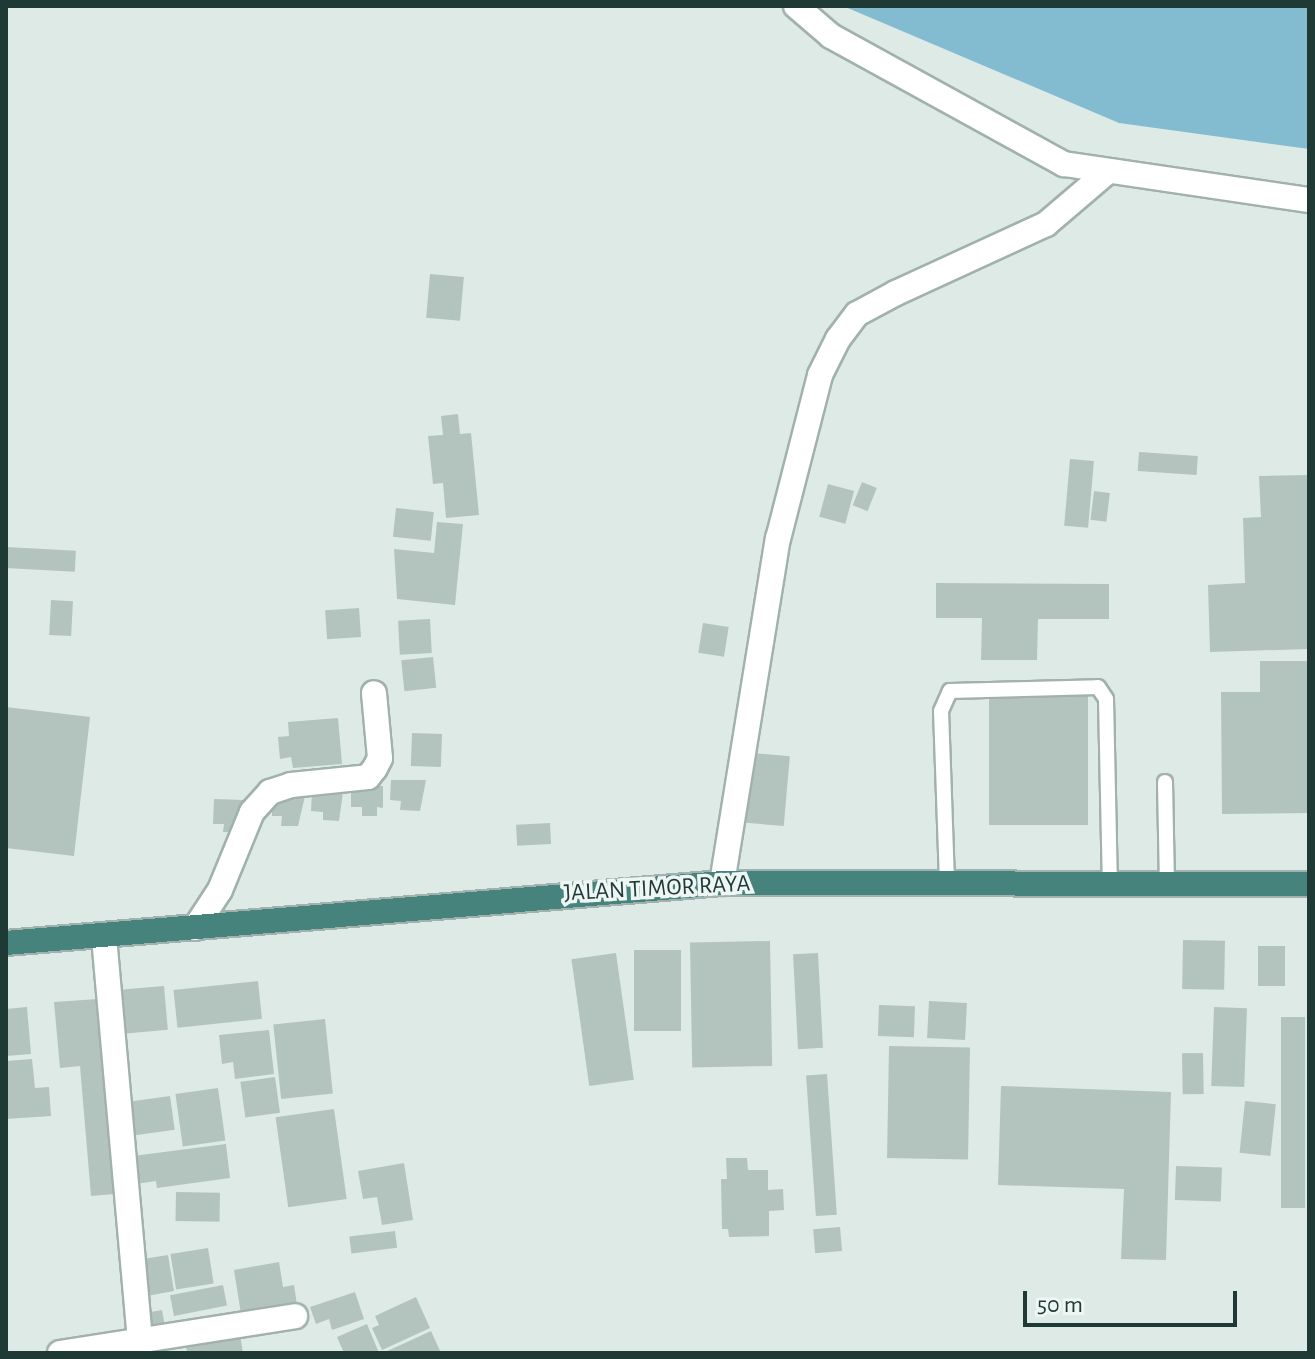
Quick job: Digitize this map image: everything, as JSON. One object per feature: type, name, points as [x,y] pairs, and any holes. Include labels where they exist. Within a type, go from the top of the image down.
[{"type":"highway","name":"JALAN TIMOR RAYA","points":[[6,943],[722,883],[1309,884]]},
{"type":"street","points":[[796,6],[831,36],[1064,164],[1309,200]]},
{"type":"street","points":[[722,883],[778,539],[820,375],[838,339],[857,314],[1046,224],[1107,172]]},
{"type":"street","points":[[195,928],[220,890],[252,812],[270,792],[291,785],[368,777],[375,768],[380,758],[374,693]]},
{"type":"street","points":[[104,937],[140,1341]]},
{"type":"street","points":[[60,1353],[295,1316]]},
{"type":"lane","points":[[947,882],[941,711],[950,691],[1098,687],[1106,699],[1110,885]]},
{"type":"lane","points":[[1165,782],[1167,883]]},
{"type":"water","points":[[843,6],[1309,6],[1309,149],[1119,123]]},
{"type":"building","points":[[430,274],[464,277],[460,321],[426,318]]},
{"type":"building","points":[[458,414],[460,434],[471,433],[479,515],[446,518],[443,483],[433,484],[428,436],[443,435],[441,416]]},
{"type":"building","points":[[1139,452],[1198,456],[1197,475],[1138,471]]},
{"type":"building","points":[[1070,459],[1094,461],[1088,528],[1064,526]]},
{"type":"building","points":[[1309,475],[1309,649],[1210,652],[1208,585],[1245,583],[1243,518],[1261,517],[1259,476]]},
{"type":"building","points":[[862,482],[877,488],[867,511],[853,505]]},
{"type":"building","points":[[828,484],[854,491],[845,524],[819,517]]},
{"type":"building","points":[[1094,491],[1110,493],[1106,522],[1090,520]]},
{"type":"building","points":[[396,508],[434,512],[431,541],[393,537]]},
{"type":"building","points":[[437,522],[463,524],[455,605],[397,599],[394,549],[434,553]]},
{"type":"building","points":[[6,547],[76,551],[75,572],[6,568]]},
{"type":"building","points":[[936,583],[1109,584],[1109,619],[1038,619],[1037,660],[981,660],[982,618],[936,618]]},
{"type":"building","points":[[51,600],[73,601],[71,636],[49,635]]},
{"type":"building","points":[[359,608],[361,637],[327,639],[325,610]]},
{"type":"building","points":[[430,619],[432,653],[400,655],[398,621]]},
{"type":"building","points":[[703,623],[729,627],[724,657],[698,653]]},
{"type":"building","points":[[433,657],[436,688],[404,691],[401,660]]},
{"type":"building","points":[[1260,661],[1309,661],[1309,813],[1222,814],[1221,692],[1260,692]]},
{"type":"building","points":[[989,696],[1088,696],[1088,825],[989,825]]},
{"type":"building","points":[[6,707],[90,717],[74,856],[6,848]]},
{"type":"building","points":[[338,718],[342,764],[293,768],[291,757],[280,759],[278,737],[289,736],[288,722]]},
{"type":"building","points":[[412,733],[442,734],[441,767],[411,766]]},
{"type":"building","points":[[752,753],[790,756],[784,826],[746,823]]},
{"type":"building","points":[[391,780],[426,780],[420,811],[400,810],[401,801],[390,800]]},
{"type":"building","points":[[351,785],[383,786],[383,808],[377,807],[377,816],[362,816],[362,807],[351,807]]},
{"type":"building","points":[[312,791],[343,792],[339,821],[323,820],[323,812],[311,811]]},
{"type":"building","points":[[272,796],[305,796],[298,826],[281,826],[282,816],[272,816]]},
{"type":"building","points":[[214,799],[244,800],[238,832],[223,832],[224,824],[213,824]]},
{"type":"building","points":[[550,823],[551,844],[517,846],[516,825]]},
{"type":"building","points":[[1183,940],[1225,941],[1224,990],[1182,989]]},
{"type":"building","points":[[770,941],[772,1066],[692,1067],[690,942]]},
{"type":"building","points":[[1258,946],[1285,946],[1285,986],[1258,986]]},
{"type":"building","points":[[634,950],[681,950],[681,1031],[634,1031]]},
{"type":"building","points":[[616,953],[634,1080],[589,1086],[571,959]]},
{"type":"building","points":[[818,953],[823,1048],[798,1049],[793,954]]},
{"type":"building","points":[[258,981],[262,1019],[177,1028],[173,990]]},
{"type":"building","points":[[164,986],[168,1030],[121,1034],[117,990]]},
{"type":"building","points":[[98,999],[114,1194],[91,1196],[80,1066],[60,1068],[54,1002]]},
{"type":"building","points":[[929,1001],[967,1003],[965,1040],[927,1038]]},
{"type":"building","points":[[879,1005],[915,1006],[914,1037],[878,1036]]},
{"type":"building","points":[[27,1007],[31,1054],[6,1056],[6,1009]]},
{"type":"building","points":[[1214,1007],[1247,1008],[1244,1087],[1211,1086]]},
{"type":"building","points":[[1281,1017],[1305,1017],[1305,1208],[1281,1208]]},
{"type":"building","points":[[325,1019],[333,1094],[281,1099],[273,1024]]},
{"type":"building","points":[[269,1030],[274,1074],[235,1079],[233,1062],[222,1064],[219,1035]]},
{"type":"building","points":[[889,1046],[970,1047],[968,1159],[887,1158]]},
{"type":"building","points":[[1182,1053],[1203,1053],[1204,1094],[1183,1094]]},
{"type":"building","points":[[32,1059],[35,1088],[49,1087],[51,1116],[6,1119],[6,1061]]},
{"type":"building","points":[[827,1074],[837,1215],[816,1216],[806,1075]]},
{"type":"building","points":[[275,1077],[280,1113],[245,1118],[240,1082]]},
{"type":"building","points":[[1001,1086],[1171,1092],[1166,1260],[1121,1259],[1124,1189],[998,1185]]},
{"type":"building","points":[[218,1088],[225,1140],[183,1146],[175,1094]]},
{"type":"building","points":[[170,1096],[175,1130],[126,1136],[121,1103]]},
{"type":"building","points":[[1245,1101],[1276,1104],[1270,1156],[1240,1153]]},
{"type":"building","points":[[334,1109],[347,1199],[288,1207],[276,1117]]},
{"type":"building","points":[[226,1144],[230,1178],[157,1188],[156,1181],[136,1184],[133,1156]]},
{"type":"building","points":[[726,1158],[747,1158],[748,1170],[768,1170],[768,1190],[783,1189],[784,1210],[769,1211],[769,1236],[729,1237],[728,1229],[722,1229],[721,1179],[727,1179]]},
{"type":"building","points":[[404,1163],[413,1220],[382,1225],[377,1197],[363,1199],[358,1171]]},
{"type":"building","points":[[1176,1166],[1222,1168],[1221,1202],[1175,1200]]},
{"type":"building","points":[[176,1192],[220,1193],[219,1222],[175,1221]]},
{"type":"building","points":[[840,1227],[842,1251],[815,1253],[813,1229]]},
{"type":"building","points":[[395,1231],[397,1248],[351,1253],[349,1237]]},
{"type":"building","points":[[208,1248],[214,1284],[176,1290],[170,1254]]},
{"type":"building","points":[[168,1255],[174,1291],[147,1296],[130,1261]]},
{"type":"building","points":[[279,1262],[283,1287],[294,1285],[297,1305],[241,1314],[234,1270]]},
{"type":"building","points":[[223,1285],[227,1306],[174,1316],[170,1295]]},
{"type":"building","points":[[355,1292],[364,1319],[332,1330],[329,1319],[316,1324],[310,1307]]},
{"type":"building","points":[[416,1297],[430,1328],[382,1350],[372,1328],[379,1325],[375,1316]]},
{"type":"building","points":[[162,1310],[166,1333],[143,1337],[139,1314]]},
{"type":"building","points":[[367,1324],[379,1353],[344,1353],[337,1337]]},
{"type":"building","points":[[431,1331],[441,1353],[383,1353]]},
{"type":"building","points":[[240,1335],[243,1353],[187,1353],[186,1345]]}]
